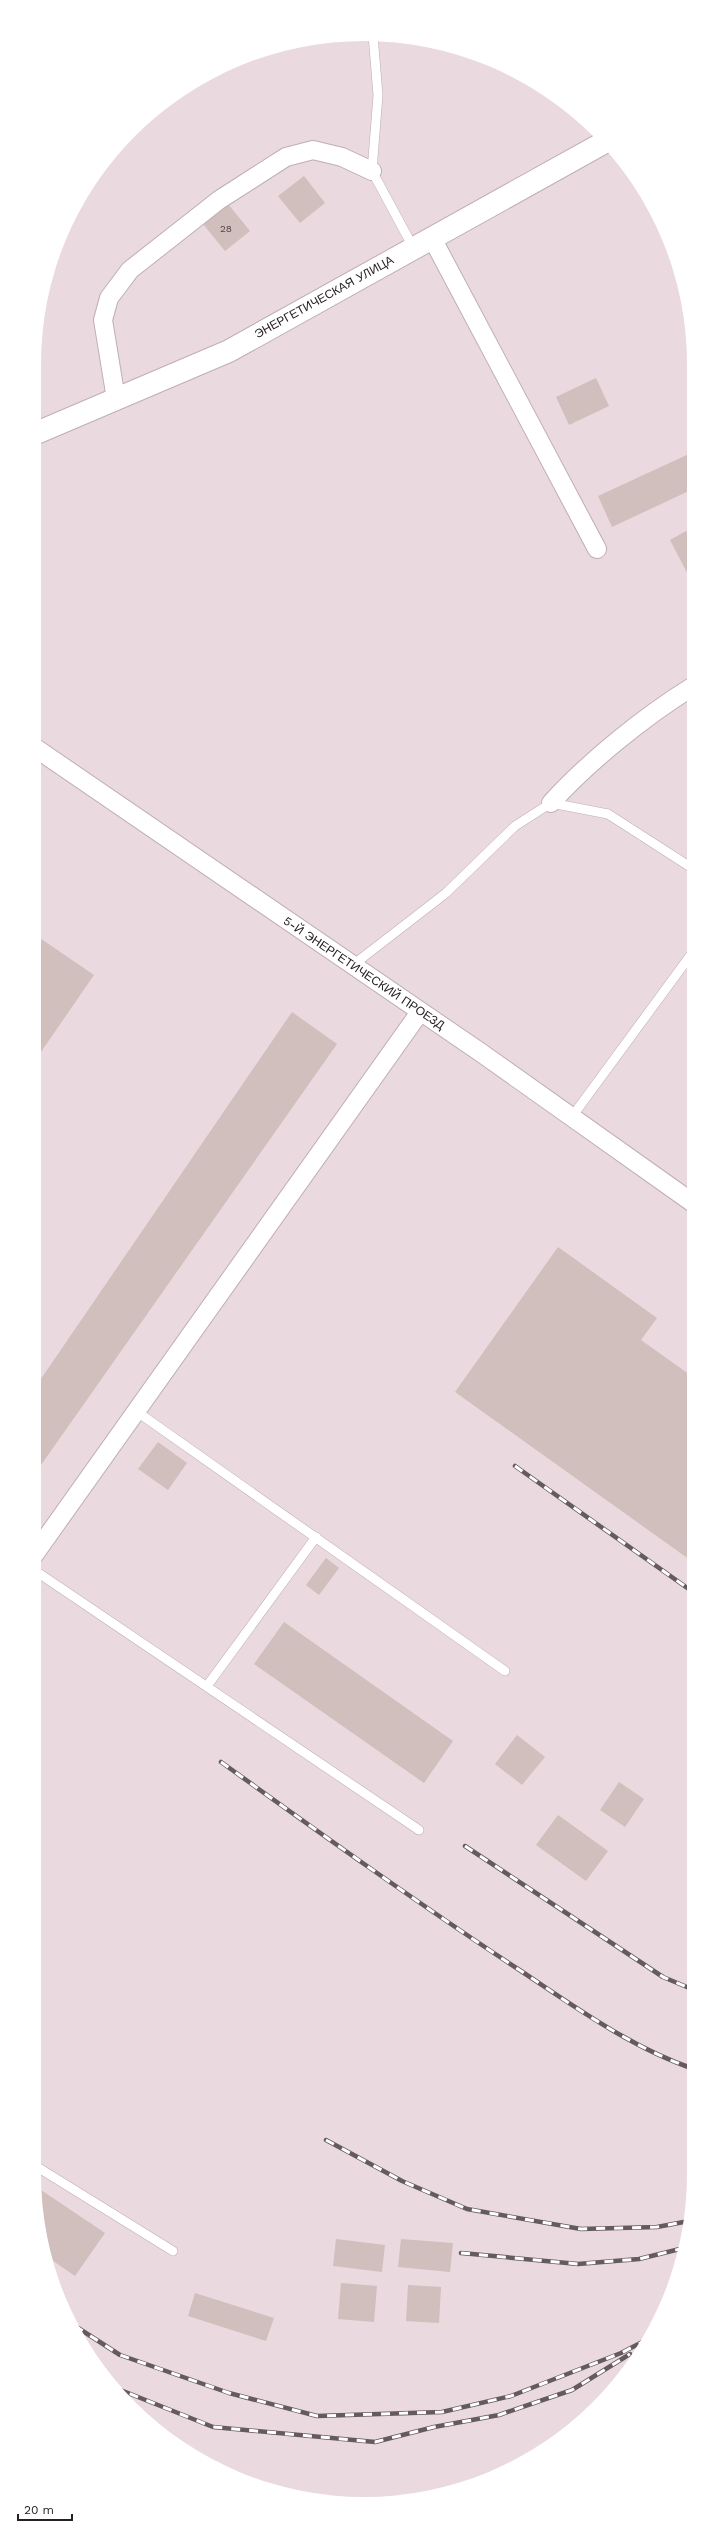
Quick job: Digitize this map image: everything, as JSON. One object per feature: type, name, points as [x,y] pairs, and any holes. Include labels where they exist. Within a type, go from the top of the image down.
[{"type":"main road","name":"ЭНЕРГЕТИЧЕСКАЯ УЛИЦА","points":[[41,431],[229,351],[422,242],[600,144]]},
{"type":"street","points":[[116,399],[103,320],[109,298],[130,270],[219,200],[286,157],[313,150],[342,157],[372,171]]},
{"type":"street","points":[[422,242],[597,549]]},
{"type":"street","points":[[551,804],[574,780],[662,706],[687,690]]},
{"type":"street","name":"5-Й ЭНЕРГЕТИЧЕСКИЙ ПРОЕЗД","points":[[41,752],[480,1052],[687,1199]]},
{"type":"street","points":[[41,1545],[420,1012]]},
{"type":"lane","points":[[374,41],[378,94],[372,171],[422,242]]},
{"type":"lane","points":[[353,965],[446,892],[515,826],[551,804],[608,814],[687,865]]},
{"type":"lane","points":[[571,1118],[687,960]]},
{"type":"lane","points":[[136,1411],[505,1671]]},
{"type":"lane","points":[[207,1686],[316,1537]]},
{"type":"lane","points":[[41,1575],[419,1830]]},
{"type":"lane","points":[[41,2169],[173,2251]]},
{"type":"building","points":[[304,176],[325,203],[300,223],[278,196]]},
{"type":"building","points":[[228,204],[250,231],[225,251],[203,224]]},
{"type":"building","points":[[596,378],[609,406],[569,425],[556,397]]},
{"type":"building","points":[[687,455],[687,492],[612,527],[598,496]]},
{"type":"building","points":[[686,531],[687,533],[687,572],[670,540]]},
{"type":"building","points":[[41,939],[94,975],[41,1052]]},
{"type":"building","points":[[292,1012],[337,1044],[41,1465],[41,1379]]},
{"type":"building","points":[[558,1247],[657,1318],[641,1340],[687,1373],[687,1558],[455,1392]]},
{"type":"building","points":[[158,1442],[187,1463],[168,1490],[138,1469]]},
{"type":"building","points":[[326,1558],[339,1568],[319,1595],[306,1585]]},
{"type":"building","points":[[284,1622],[453,1741],[424,1783],[254,1664]]},
{"type":"building","points":[[517,1735],[545,1757],[522,1785],[495,1764]]},
{"type":"building","points":[[619,1782],[644,1799],[625,1827],[600,1810]]},
{"type":"building","points":[[558,1815],[608,1851],[586,1881],[536,1845]]},
{"type":"building","points":[[42,2191],[105,2233],[75,2276],[53,2261],[47,2237]]},
{"type":"building","points":[[336,2239],[385,2245],[382,2272],[333,2266]]},
{"type":"building","points":[[401,2239],[453,2243],[450,2272],[398,2267]]},
{"type":"building","points":[[341,2283],[377,2286],[374,2322],[338,2319]]},
{"type":"building","points":[[408,2285],[441,2287],[439,2323],[406,2321]]},
{"type":"building","points":[[195,2293],[274,2318],[266,2341],[188,2316]]},
{"type":"railway","points":[[515,1466],[687,1588]]},
{"type":"railway","points":[[221,1762],[407,1894],[604,2026],[648,2050],[687,2066]]},
{"type":"railway","points":[[465,1846],[663,1977],[687,1987]]},
{"type":"railway","points":[[326,2140],[402,2181],[467,2209],[581,2229],[657,2227],[683,2222]]},
{"type":"railway","points":[[461,2253],[578,2264],[639,2259],[678,2249]]},
{"type":"railway","points":[[81,2330],[120,2355],[229,2393],[317,2416],[442,2412],[511,2396],[621,2353],[639,2344]]},
{"type":"railway","points":[[126,2392],[213,2427],[375,2442],[434,2427],[499,2415],[572,2390],[630,2354]]}]
